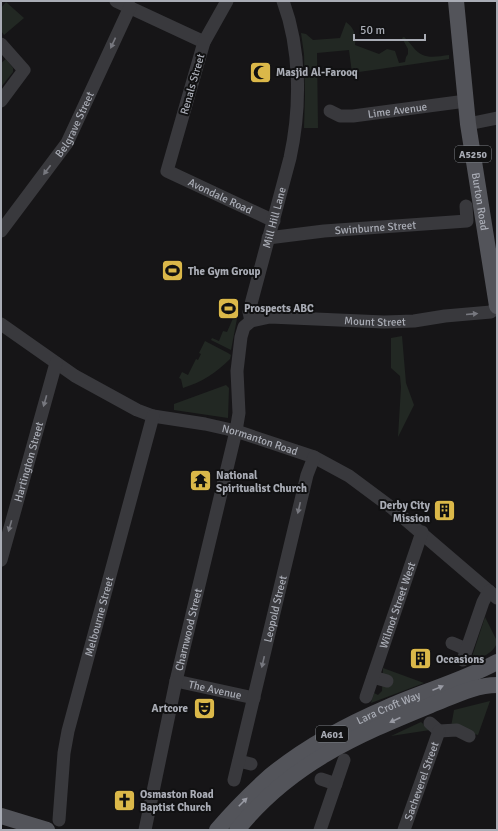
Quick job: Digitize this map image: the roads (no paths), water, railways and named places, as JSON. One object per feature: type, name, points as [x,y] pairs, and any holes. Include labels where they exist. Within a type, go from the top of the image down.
[{"type":"main road","name":"Burton Road","points":[[456,1],[468,124],[492,247],[497,306]]},
{"type":"main road","name":"Lara Croft Way","points":[[217,830],[231,814],[271,776],[304,751],[322,740],[362,718],[479,671],[497,662]]},
{"type":"main road","name":"Lara Croft Way","points":[[237,830],[280,785],[321,756],[353,739],[406,715],[474,688],[497,685]]},
{"type":"main road","points":[[1,816],[53,825]]},
{"type":"street","points":[[116,1],[204,42]]},
{"type":"street","name":"Renals Street","points":[[167,171],[204,42],[227,1]]},
{"type":"street","name":"Mill Hill Lane","points":[[236,431],[238,413],[237,371],[241,337],[244,327],[251,321],[249,312],[295,137],[297,97],[293,34],[283,1]]},
{"type":"street","name":"Belgrave Street","points":[[1,231],[67,143],[130,7]]},
{"type":"street","points":[[1,44],[24,70],[1,101]]},
{"type":"street","name":"Lime Avenue","points":[[330,111],[340,116],[353,116],[466,101]]},
{"type":"street","points":[[468,124],[497,118]]},
{"type":"street","name":"Avondale Road","points":[[167,171],[274,220]]},
{"type":"street","name":"Swinburne Street","points":[[268,238],[324,231],[467,221],[466,206]]},
{"type":"street","name":"Mount Street","points":[[251,321],[270,317],[384,322],[414,321],[445,316],[491,312],[497,306]]},
{"type":"street","name":"Normanton Road","points":[[1,324],[93,387],[137,410],[153,416],[205,424],[236,431],[314,457],[352,478],[374,494],[422,532],[493,595]]},
{"type":"street","name":"Hartington Street","points":[[1,560],[56,363]]},
{"type":"street","name":"Melbourne Street","points":[[53,825],[68,731],[153,416]]},
{"type":"street","name":"Charnwood Street","points":[[144,830],[176,681],[236,431]]},
{"type":"street","name":"Leopold Street","points":[[234,780],[245,762],[254,698],[307,475],[314,457]]},
{"type":"street","name":"Wilmot Street West","points":[[366,697],[422,532]]},
{"type":"street","points":[[452,643],[464,654],[483,602],[493,595]]},
{"type":"street","points":[[373,677],[387,681]]},
{"type":"street","name":"The Avenue","points":[[176,681],[254,698]]},
{"type":"street","name":"Sacheverel Street","points":[[404,830],[435,727],[457,730],[469,736]]},
{"type":"street","points":[[320,830],[344,760]]},
{"type":"street","points":[[321,780],[336,784]]},
{"type":"place","name":"Masjid Al-Farooq","points":[[261,72]]},
{"type":"place","name":"The Gym Group","points":[[172,271]]},
{"type":"place","name":"Prospects ABC","points":[[229,308]]},
{"type":"place","name":"National Spiritualist Church","points":[[200,481]]},
{"type":"place","name":"Derby City Mission","points":[[445,511]]},
{"type":"place","name":"Occasions","points":[[420,659]]},
{"type":"place","name":"Artcore","points":[[204,708]]},
{"type":"place","name":"Osmaston Road Baptist Church","points":[[124,800]]}]
